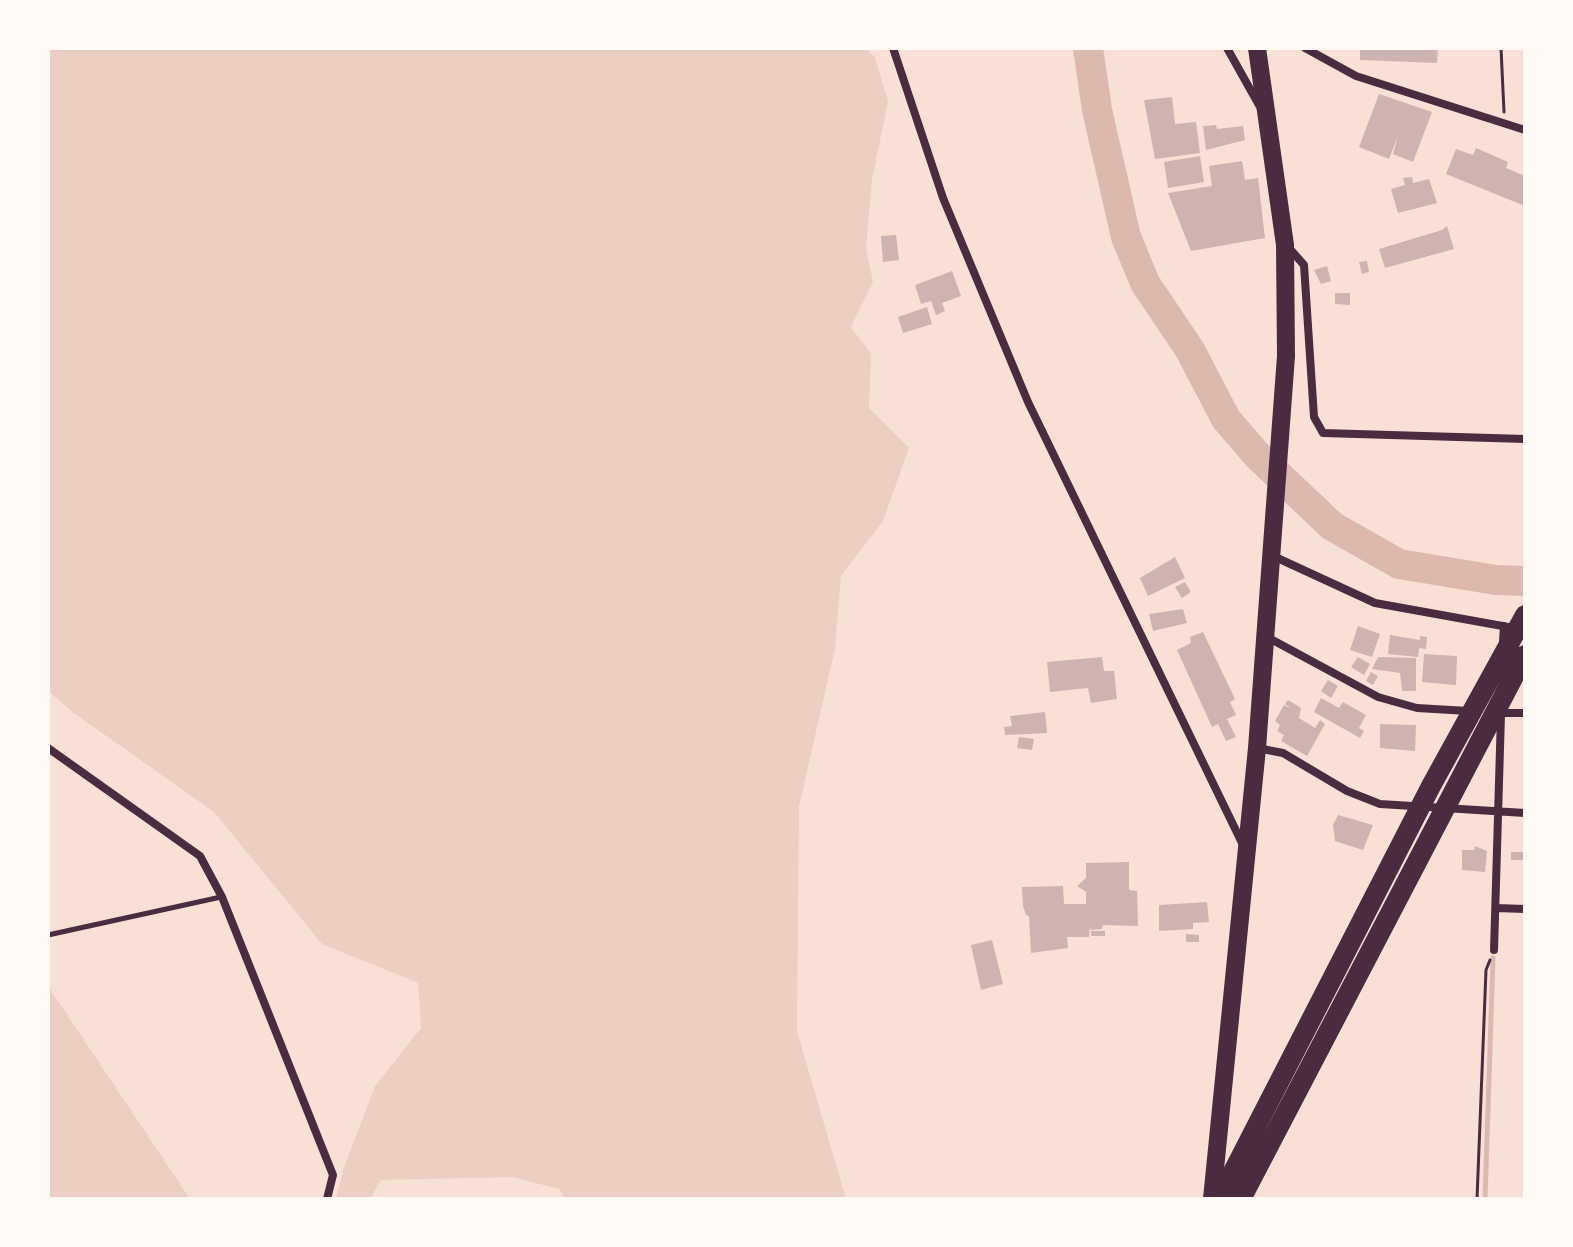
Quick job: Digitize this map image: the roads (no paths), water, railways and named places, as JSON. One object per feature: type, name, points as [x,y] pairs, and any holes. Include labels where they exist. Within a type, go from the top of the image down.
[{"type":"highway","points":[[1219,1199],[1361,920],[1525,615]]},
{"type":"highway","points":[[1241,1199],[1525,655]]},
{"type":"main road","points":[[1212,1199],[1257,748],[1283,428],[1285,245],[1257,48]]},
{"type":"street","points":[[893,48],[943,198],[1028,402],[1246,852]]},
{"type":"street","points":[[1227,48],[1267,120]]},
{"type":"street","points":[[1305,48],[1356,76],[1525,130]]},
{"type":"street","points":[[1285,245],[1304,265],[1314,417],[1323,433],[1525,439]]},
{"type":"street","points":[[1273,556],[1375,603],[1525,629]]},
{"type":"street","points":[[1494,950],[1504,626]]},
{"type":"street","points":[[1266,637],[1378,697],[1417,708],[1525,713]]},
{"type":"street","points":[[48,748],[200,856],[222,897],[333,1175],[327,1199]]},
{"type":"street","points":[[1257,748],[1283,753],[1347,791],[1380,804],[1525,813]]},
{"type":"street","points":[[1496,908],[1525,909]]},
{"type":"lane","points":[[48,935],[222,897]]},
{"type":"waterway","points":[[1088,48],[1097,110],[1126,237],[1145,283],[1190,350],[1226,419],[1257,455],[1332,526],[1399,564],[1496,580],[1525,581]]},
{"type":"waterway","points":[[1485,1199],[1493,958]]}]
